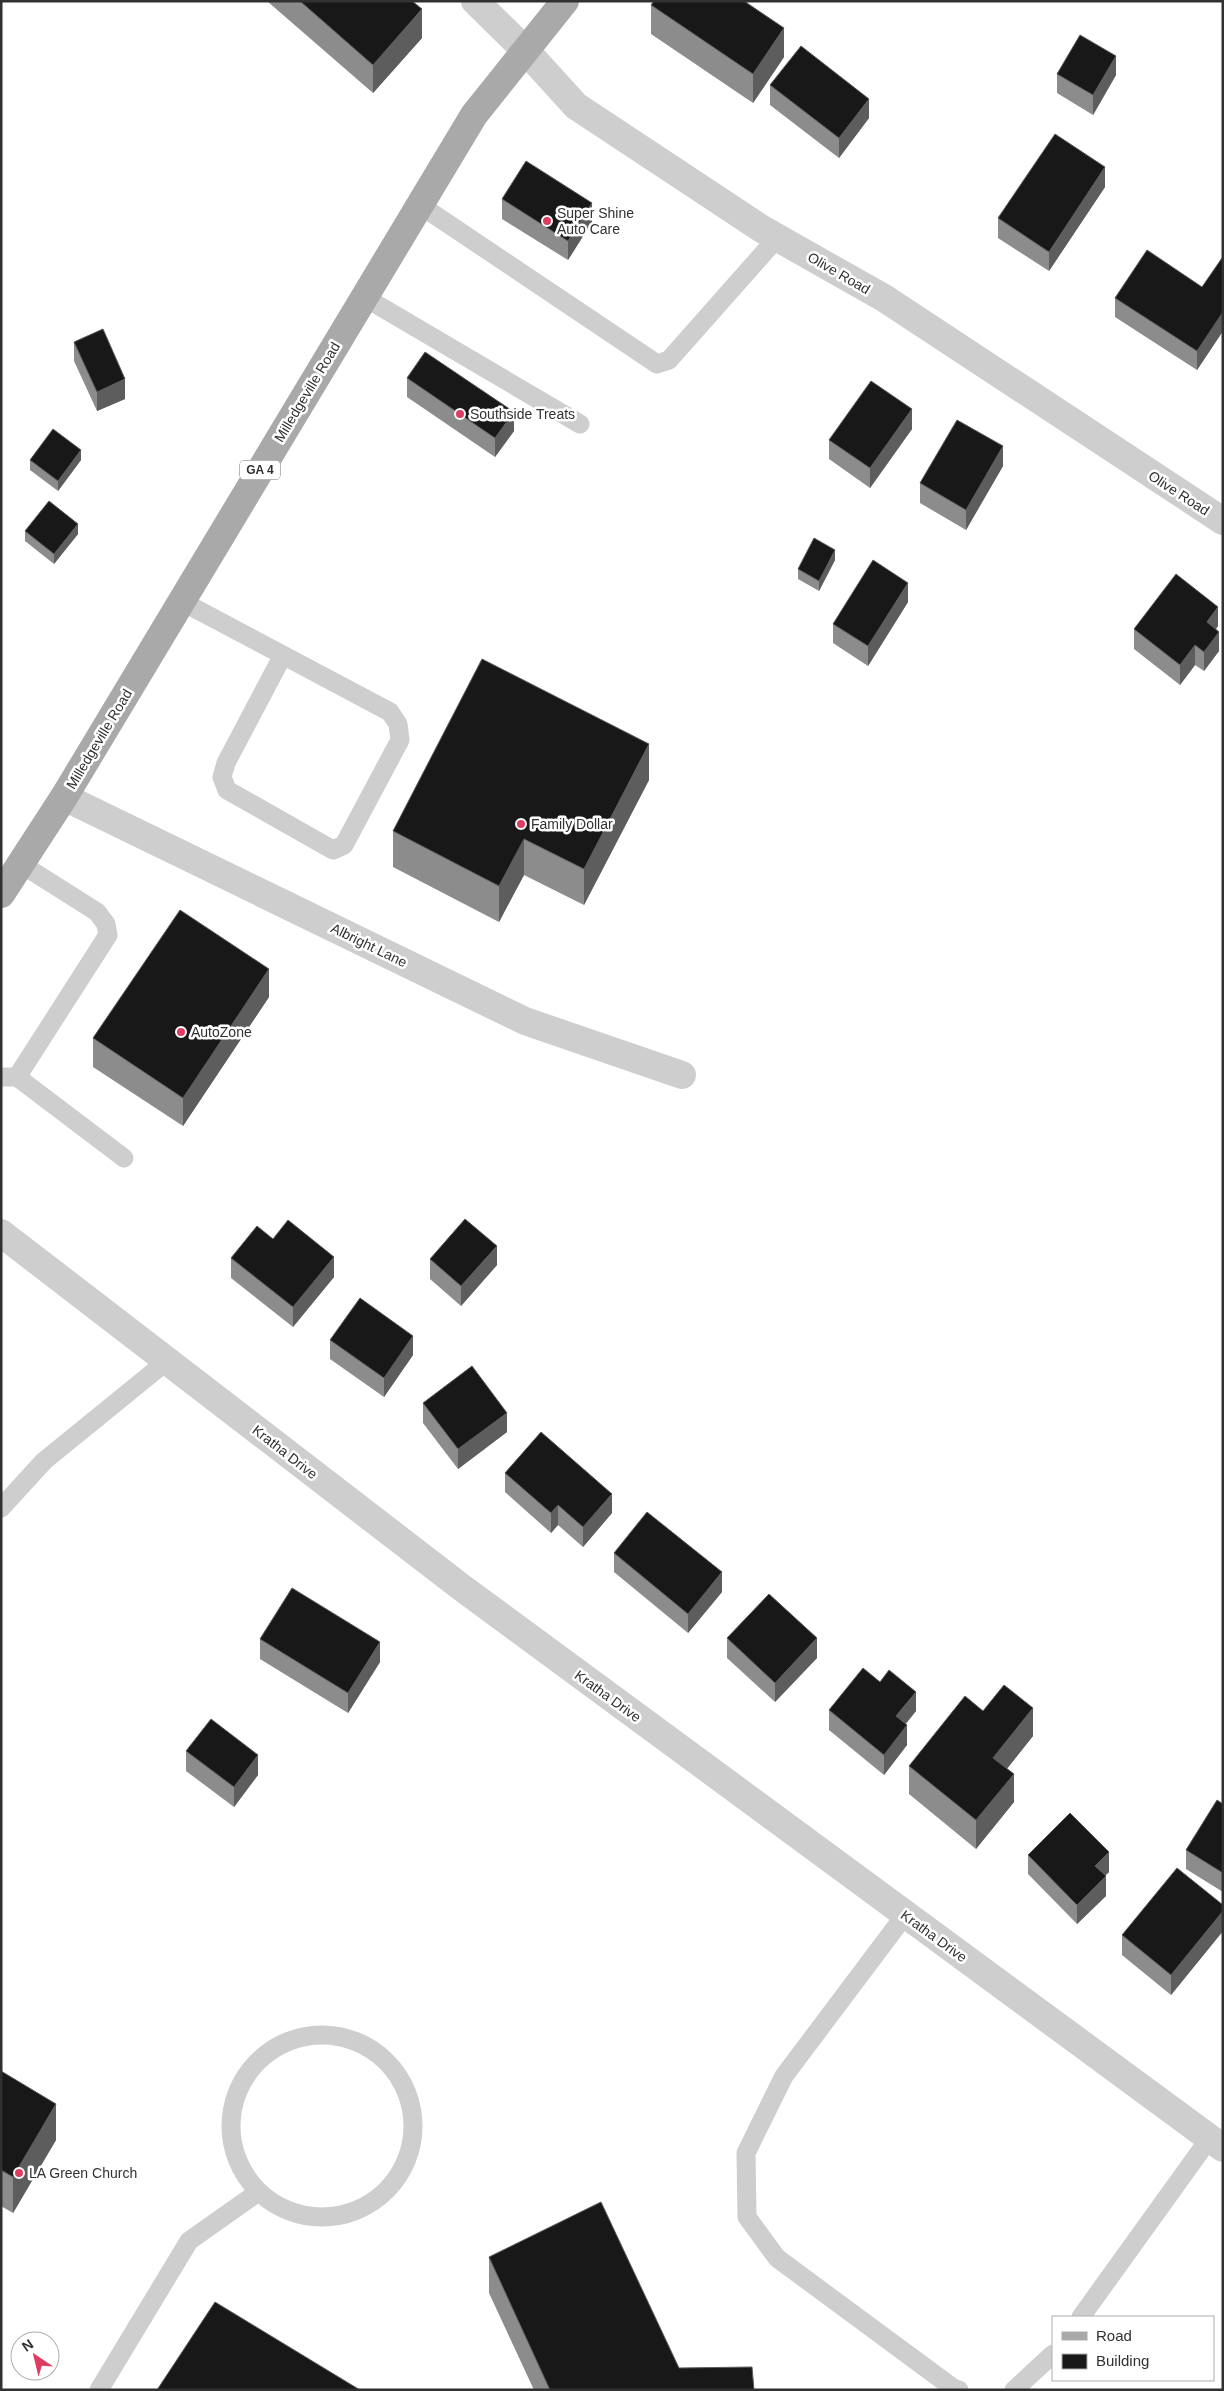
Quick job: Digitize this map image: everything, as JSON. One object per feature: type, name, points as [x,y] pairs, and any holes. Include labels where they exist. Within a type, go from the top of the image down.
[{"type":"main road","name":"Milledgeville Road","points":[[1,894],[64,797],[474,115],[565,1]]},
{"type":"street","name":"Olive Road","points":[[474,1],[526,51],[576,106],[777,238],[884,298],[1223,521]]},
{"type":"street","name":"Albright Lane","points":[[64,797],[525,1021],[682,1075]]},
{"type":"street","name":"Kratha Drive","points":[[1,1233],[461,1587],[1216,2144]]},
{"type":"lane","points":[[420,204],[657,364],[669,360],[777,238]]},
{"type":"lane","points":[[364,297],[580,424]]},
{"type":"lane","points":[[181,601],[283,655],[390,712],[398,724],[400,740],[344,845],[333,850],[227,790],[222,776],[226,763],[283,655]]},
{"type":"lane","points":[[20,864],[97,912],[106,924],[108,935],[9,1077],[124,1158]]},
{"type":"lane","points":[[1,1508],[44,1461],[167,1361]]},
{"type":"lane","points":[[905,1915],[784,2076],[746,2153],[747,2217],[777,2258],[953,2388],[959,2390]]},
{"type":"lane","points":[[326,2034],[375,2049],[406,2085],[414,2142],[392,2188],[346,2216],[295,2215],[257,2193],[230,2134],[234,2097],[266,2052],[298,2037],[326,2034]]},
{"type":"lane","points":[[1082,2316],[1216,2144]]},
{"type":"lane","points":[[98,2390],[189,2241],[257,2193]]},
{"type":"lane","points":[[1014,2390],[1052,2355]]},
{"type":"building","points":[[300,1],[412,1],[422,9],[373,65]]},
{"type":"building","points":[[654,1],[744,1],[784,28],[753,74],[651,5]]},
{"type":"building","points":[[1080,35],[1116,56],[1093,95],[1057,74]]},
{"type":"building","points":[[801,46],[869,99],[839,138],[770,85]]},
{"type":"building","points":[[1055,134],[1105,167],[1049,252],[998,218]]},
{"type":"building","points":[[526,161],[592,203],[568,241],[502,199]]},
{"type":"building","points":[[1147,250],[1202,287],[1223,259],[1223,312],[1197,351],[1115,298]]},
{"type":"building","points":[[103,329],[125,379],[97,392],[74,342]]},
{"type":"building","points":[[425,352],[514,412],[495,438],[407,378]]},
{"type":"building","points":[[871,381],[912,409],[870,468],[829,440]]},
{"type":"building","points":[[957,420],[1003,446],[966,510],[920,483]]},
{"type":"building","points":[[53,429],[81,450],[58,481],[30,460]]},
{"type":"building","points":[[49,501],[78,524],[54,554],[25,531]]},
{"type":"building","points":[[814,538],[835,550],[819,581],[798,569]]},
{"type":"building","points":[[873,560],[908,583],[868,646],[833,624]]},
{"type":"building","points":[[1176,574],[1218,607],[1207,622],[1219,632],[1204,652],[1195,645],[1180,665],[1134,629]]},
{"type":"building","name":"Family Dollar","points":[[482,659],[649,744],[584,869],[524,839],[499,886],[393,831]]},
{"type":"building","name":"AutoZone","points":[[180,910],[269,969],[183,1098],[93,1038]]},
{"type":"building","points":[[465,1219],[497,1246],[461,1286],[430,1259]]},
{"type":"building","points":[[288,1220],[334,1257],[293,1307],[231,1258],[257,1226],[273,1239]]},
{"type":"building","points":[[360,1298],[413,1336],[384,1378],[330,1340]]},
{"type":"building","points":[[472,1366],[507,1413],[458,1449],[423,1403]]},
{"type":"building","points":[[541,1432],[612,1494],[583,1527],[558,1505],[551,1513],[505,1473]]},
{"type":"building","points":[[647,1512],[722,1572],[688,1614],[614,1553]]},
{"type":"building","points":[[292,1588],[380,1642],[348,1693],[260,1639]]},
{"type":"building","points":[[769,1594],[817,1638],[775,1683],[727,1638]]},
{"type":"building","points":[[863,1668],[880,1682],[889,1670],[916,1692],[896,1716],[907,1725],[884,1755],[829,1710]]},
{"type":"building","points":[[1004,1685],[1033,1708],[993,1758],[1014,1774],[976,1820],[909,1766],[965,1696],[983,1711]]},
{"type":"building","points":[[211,1719],[258,1755],[234,1787],[186,1751]]},
{"type":"building","points":[[1217,1800],[1223,1804],[1223,1873],[1186,1850]]},
{"type":"building","points":[[1070,1813],[1109,1852],[1095,1866],[1106,1876],[1077,1905],[1028,1855]]},
{"type":"building","points":[[1177,1868],[1223,1905],[1223,1911],[1171,1975],[1122,1935]]},
{"type":"building","points":[[1,2071],[56,2104],[13,2177],[1,2170]]},
{"type":"building","points":[[601,2202],[679,2368],[752,2367],[754,2390],[550,2390],[489,2257]]},
{"type":"building","points":[[215,2302],[360,2390],[157,2390]]},
{"type":"place","name":"Super Shine Auto Care","points":[[547,221]]},
{"type":"place","name":"Southside Treats","points":[[460,414]]},
{"type":"place","name":"Family Dollar","points":[[521,824]]},
{"type":"place","name":"AutoZone","points":[[181,1032]]},
{"type":"place","name":"LA Green Church","points":[[19,2173]]}]
